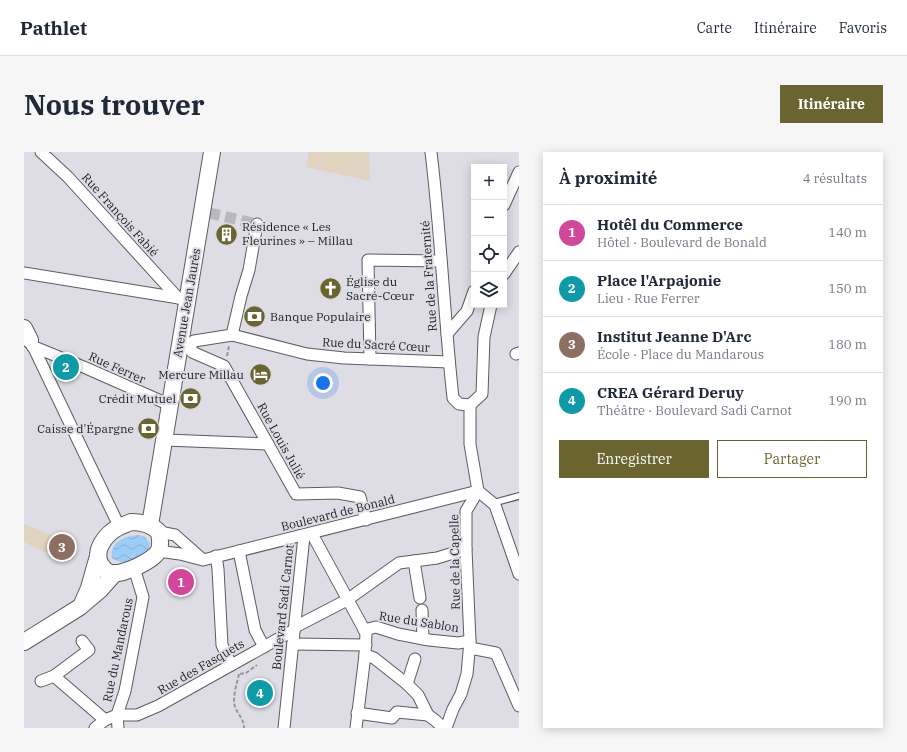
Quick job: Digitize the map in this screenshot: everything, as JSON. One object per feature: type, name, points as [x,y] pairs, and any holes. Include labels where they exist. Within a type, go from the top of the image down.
[{"type":"main road","name":"Avenue Jean Jaurès","points":[[155,529],[170,406],[185,344],[183,299],[205,213],[212,152]]},
{"type":"main road","points":[[24,642],[80,607],[100,590],[115,574],[134,568],[154,557],[160,546],[155,529],[141,522],[131,522],[119,526],[110,533],[98,550],[98,556],[99,562],[102,566],[107,571],[115,574]]},
{"type":"main road","points":[[80,607],[89,588],[98,556]]},
{"type":"street","name":"Rue François Fabié","points":[[41,152],[68,177],[183,299]]},
{"type":"street","name":"Rue de la Fraternité","points":[[431,152],[453,398],[459,404],[470,405]]},
{"type":"street","points":[[506,200],[519,172]]},
{"type":"street","points":[[224,366],[192,352],[185,344],[194,341],[232,336],[248,270],[257,224]]},
{"type":"street","points":[[505,272],[519,252]]},
{"type":"street","points":[[370,359],[368,260],[441,261]]},
{"type":"street","points":[[24,274],[183,299]]},
{"type":"street","points":[[447,334],[467,310],[471,299]]},
{"type":"street","points":[[490,308],[484,337],[482,394],[470,405],[470,444],[478,491],[495,505],[517,560],[519,574]]},
{"type":"street","name":"Rue du Sacré Cœur","points":[[232,336],[307,354],[344,358],[449,362]]},
{"type":"street","points":[[27,338],[119,526]]},
{"type":"street","name":"Rue Ferrer","points":[[27,338],[86,368],[170,406]]},
{"type":"street","name":"Rue Louis Julié","points":[[224,366],[296,494],[338,493],[360,497],[366,520]]},
{"type":"street","points":[[165,440],[268,444]]},
{"type":"street","name":"Boulevard de Bonald","points":[[203,560],[239,550],[308,535],[478,491]]},
{"type":"street","name":"Rue de la Capelle","points":[[446,728],[453,709],[461,694],[467,674],[470,645],[466,511],[478,491]]},
{"type":"street","points":[[155,529],[175,535],[203,560]]},
{"type":"street","points":[[308,535],[366,633],[366,650],[356,728]]},
{"type":"street","name":"Boulevard Sadi Carnot","points":[[284,728],[292,644],[308,535]]},
{"type":"street","name":"Rue des Fasquets","points":[[117,715],[137,715],[158,706],[294,628],[347,600],[399,563],[437,558],[466,549]]},
{"type":"street","points":[[239,550],[255,630],[264,646]]},
{"type":"street","points":[[158,551],[180,554],[203,560]]},
{"type":"street","points":[[216,556],[222,645],[231,665]]},
{"type":"street","points":[[414,561],[420,598]]},
{"type":"street","name":"Rue du Mandarous","points":[[117,715],[125,691],[143,597],[134,568]]},
{"type":"street","points":[[422,610],[423,638]]},
{"type":"street","name":"Rue du Sablon","points":[[364,630],[376,627],[398,634],[470,645],[496,652],[519,706]]},
{"type":"street","points":[[41,681],[54,676],[89,650],[82,640]]},
{"type":"street","points":[[292,644],[366,650],[418,695],[428,715],[443,728]]},
{"type":"street","points":[[407,684],[415,659]]},
{"type":"street","points":[[54,676],[105,720]]},
{"type":"street","points":[[357,713],[392,718],[397,712],[428,715]]},
{"type":"street","points":[[95,728],[105,720],[117,715],[118,728]]},
{"type":"lane","points":[[492,504],[519,496]]},
{"type":"path","points":[[224,366],[232,336]]},
{"type":"path","points":[[239,674],[234,702],[235,707],[242,717],[244,728]]},
{"type":"shaded area","points":[[309,152],[369,152],[370,181],[306,167]]},
{"type":"shaded area","points":[[24,524],[68,542],[64,554],[44,552],[24,542]]},
{"type":"water","points":[[138,535],[145,537],[150,543],[149,549],[145,554],[129,562],[117,561],[112,558],[112,552],[115,544],[123,538]]},
{"type":"tunnel","points":[[209,213],[257,224]]},
{"type":"place","name":"Résidence « Les Fleurines » – Millau","points":[[226,234]]},
{"type":"place","name":"Église du Sacré-Cœur","points":[[331,289]]},
{"type":"place","name":"Banque Populaire","points":[[255,317]]},
{"type":"place","name":"Place l'Arpajonie","points":[[66,367]]},
{"type":"place","name":"Mercure Millau","points":[[260,375]]},
{"type":"place","name":"Crédit Mutuel","points":[[191,399]]},
{"type":"place","name":"Caisse d'Épargne","points":[[149,429]]},
{"type":"place","name":"Institut Jeanne D'Arc","points":[[62,547]]},
{"type":"place","name":"Hotêl du Commerce","points":[[181,582]]},
{"type":"place","name":"CREA Gérard Deruy","points":[[260,693]]}]
